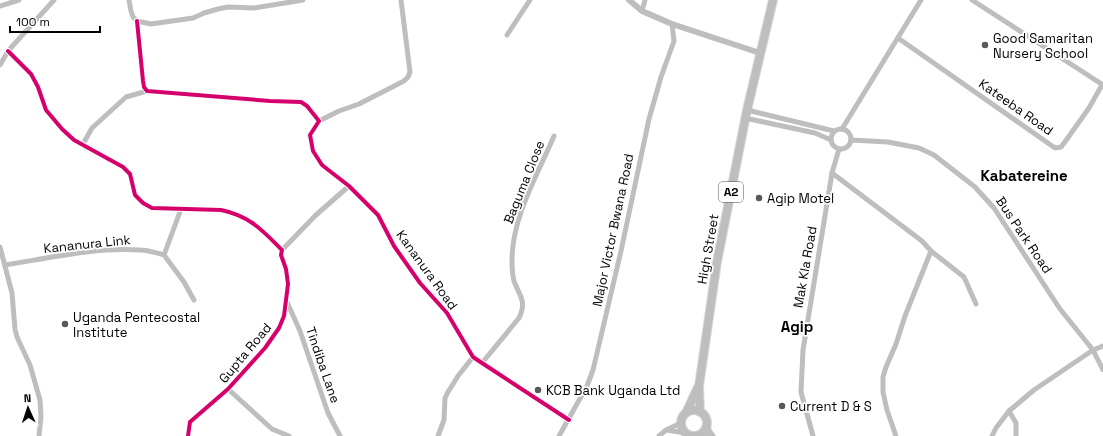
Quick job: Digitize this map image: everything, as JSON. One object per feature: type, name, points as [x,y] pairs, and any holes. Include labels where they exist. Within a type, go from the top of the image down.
[{"type":"main road","name":"High Street","points":[[700,412],[699,386],[717,262],[746,114],[773,0]]},
{"type":"main road","name":"High Street","points":[[686,413],[699,386]]},
{"type":"main road","points":[[686,413],[691,411],[700,412]]},
{"type":"main road","name":"A2","points":[[700,412],[706,418],[702,433]]},
{"type":"main road","name":"A2","points":[[681,423],[682,418],[686,413]]},
{"type":"main road","points":[[681,423],[686,434],[692,436],[702,433]]},
{"type":"street","points":[[0,6],[19,0]]},
{"type":"street","points":[[0,65],[8,51],[54,0]]},
{"type":"street","points":[[129,0],[130,11],[137,21],[143,81],[147,92]]},
{"type":"street","points":[[137,21],[151,24],[193,18],[204,13],[228,7],[254,8],[303,0]]},
{"type":"street","points":[[83,144],[92,128],[126,97],[147,92],[301,102],[307,106],[319,121],[339,111],[359,104],[404,82],[408,77],[410,72],[402,0]]},
{"type":"street","points":[[507,35],[530,0]]},
{"type":"street","points":[[629,0],[642,11],[672,24],[760,53]]},
{"type":"street","points":[[642,11],[645,0]]},
{"type":"street","points":[[746,114],[834,131],[842,128],[921,0]]},
{"type":"street","points":[[972,0],[1103,85]]},
{"type":"street","name":"Major Victor Bwana Road","points":[[559,436],[587,386],[593,370],[615,279],[649,119],[657,90],[674,41],[672,24]]},
{"type":"street","name":"Kateeba Road","points":[[898,38],[1055,148],[1061,146],[1067,139],[1103,85]]},
{"type":"street","points":[[8,51],[31,74],[38,87],[43,103],[50,115],[62,129],[74,140],[123,167],[130,174],[135,195],[143,203],[152,208],[221,210],[230,212],[251,221],[282,250],[349,186]]},
{"type":"street","points":[[746,114],[815,133],[831,140]]},
{"type":"street","name":"Kananura Road","points":[[319,121],[310,135],[313,151],[322,165],[349,186],[378,215],[394,246],[420,282],[447,313],[473,357],[568,420]]},
{"type":"street","points":[[834,131],[831,135],[831,140],[834,146],[839,149],[847,147],[851,140],[849,132],[842,128]]},
{"type":"street","name":"Baguma Close","points":[[482,363],[519,318],[523,310],[523,300],[514,280],[512,270],[512,255],[516,229],[523,207],[554,136]]},
{"type":"street","name":"Bus Park Road","points":[[851,140],[888,142],[919,148],[934,155],[975,187],[994,208],[1060,309],[1093,350],[1103,370]]},
{"type":"street","name":"Mak Kla Road","points":[[812,436],[801,392],[802,350],[832,173],[839,149]]},
{"type":"street","points":[[832,173],[922,241],[931,251],[964,277],[976,304]]},
{"type":"street","points":[[181,209],[164,255],[184,282],[194,300]]},
{"type":"street","points":[[0,247],[12,293],[17,338],[30,366],[40,400],[41,417],[39,436]]},
{"type":"street","name":"Kananura Link","points":[[5,266],[84,253],[117,250],[142,250],[164,255]]},
{"type":"street","name":"Gupta Road","points":[[188,436],[190,422],[228,389],[265,348],[279,328],[284,316],[288,284],[286,269],[281,254],[282,250]]},
{"type":"street","points":[[896,436],[887,410],[883,392],[884,372],[896,344],[913,294],[931,251]]},
{"type":"street","name":"Tindiba Lane","points":[[287,301],[300,331],[328,413],[340,436]]},
{"type":"street","points":[[992,436],[1009,411],[1034,390],[1093,350],[1103,346]]},
{"type":"street","points":[[438,436],[444,420],[445,398],[458,376],[473,357]]},
{"type":"street","points":[[228,389],[237,399],[272,429],[289,436]]},
{"type":"street","points":[[1009,411],[1016,423],[1016,436]]},
{"type":"street","points":[[659,436],[666,430],[681,423]]},
{"type":"street","points":[[666,430],[686,434]]},
{"type":"street","points":[[702,433],[713,436]]},
{"type":"cycle path","points":[[137,21],[143,81],[144,87],[147,91],[270,101],[301,102],[307,106],[319,121],[310,135],[313,151],[322,165],[349,186],[378,215],[394,246],[420,283],[447,313],[473,357],[569,420]]},
{"type":"cycle path","points":[[8,51],[31,74],[38,87],[46,110],[62,129],[74,140],[123,167],[130,174],[135,195],[143,203],[152,208],[221,210],[240,216],[255,225],[282,250],[281,255],[286,269],[288,284],[284,316],[279,328],[265,348],[228,389],[190,422],[188,436]]},
{"type":"place","name":"Good Samaritan Nursery School","points":[[985,45]]},
{"type":"place","name":"Agip Motel","points":[[759,198]]},
{"type":"place","name":"Uganda Pentecostal Institute","points":[[65,324]]},
{"type":"place","name":"KCB Bank Uganda Ltd","points":[[538,390]]},
{"type":"place","name":"Current D & S","points":[[782,406]]},
{"type":"district","name":"Kabatereine","points":[[1024,175]]},
{"type":"district","name":"Agip","points":[[797,326]]}]
